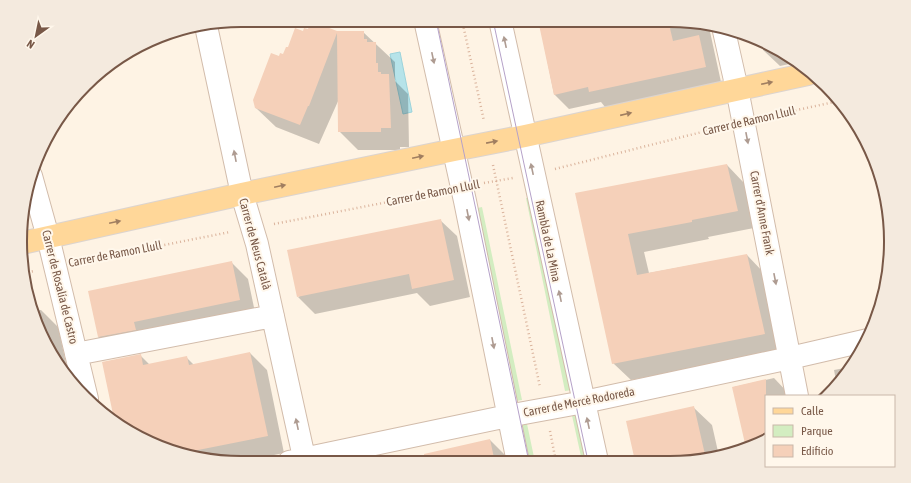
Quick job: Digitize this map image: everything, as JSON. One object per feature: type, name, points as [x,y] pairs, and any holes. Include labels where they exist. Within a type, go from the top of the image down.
[{"type":"main road","points":[[27,241],[242,194],[525,136],[805,75]]},
{"type":"street","points":[[427,27],[462,188],[517,456]]},
{"type":"street","name":"Rambla de La Mina","points":[[502,27],[596,456]]},
{"type":"street","name":"Carrer de Neus Català","points":[[207,30],[242,194],[253,228],[273,316],[298,456]]},
{"type":"street","name":"Carrer d'Anne Frank","points":[[725,34],[744,121],[797,395]]},
{"type":"street","name":"Carrer de Rosalía de Castro","points":[[34,186],[48,237],[83,386]]},
{"type":"street","points":[[76,354],[273,316]]},
{"type":"street","name":"Carrer de Mercè Rodoreda","points":[[322,456],[508,416],[584,402],[859,342]]},
{"type":"path","points":[[463,27],[555,456]]},
{"type":"path","name":"Carrer de Ramon Llull","points":[[29,272],[533,174],[744,121],[833,102]]},
{"type":"green space","points":[[538,196],[579,389],[565,391],[526,198]]},
{"type":"green space","points":[[482,207],[522,400],[510,402],[469,210]]},
{"type":"green space","points":[[582,408],[593,456],[581,456],[571,411]]},
{"type":"green space","points":[[526,419],[534,456],[522,456],[515,422]]},
{"type":"water","points":[[400,52],[412,112],[403,114],[390,54]]},
{"type":"building","points":[[309,27],[327,27],[337,31],[364,31],[364,39],[367,39],[367,42],[376,42],[376,63],[378,63],[378,72],[381,72],[381,74],[389,74],[391,128],[381,128],[381,132],[338,132],[337,33],[309,106],[300,125],[255,108],[253,100],[271,53],[279,56],[280,53],[283,54],[286,47],[288,47],[295,28],[303,31],[304,28],[308,29]]},
{"type":"building","points":[[539,27],[670,27],[673,41],[699,35],[706,67],[589,92],[588,87],[554,95]]},
{"type":"building","points":[[727,164],[738,211],[692,220],[692,222],[628,234],[637,275],[747,254],[765,334],[612,364],[575,193]]},
{"type":"building","points":[[441,219],[454,280],[412,289],[409,274],[297,297],[287,250]]},
{"type":"building","points":[[232,261],[240,300],[134,322],[136,330],[98,337],[88,291]]},
{"type":"building","points":[[250,352],[268,436],[194,451],[159,440],[134,427],[113,413],[102,362],[141,354],[143,365],[187,356],[189,365]]},
{"type":"building","points":[[766,379],[765,433],[745,443],[732,387]]},
{"type":"building","points":[[694,406],[705,453],[684,456],[634,456],[626,421]]},
{"type":"building","points":[[490,439],[494,456],[424,456],[424,454]]},
{"type":"tram line","points":[[437,27],[528,456]]},
{"type":"tram line","points":[[495,27],[587,456]]}]
